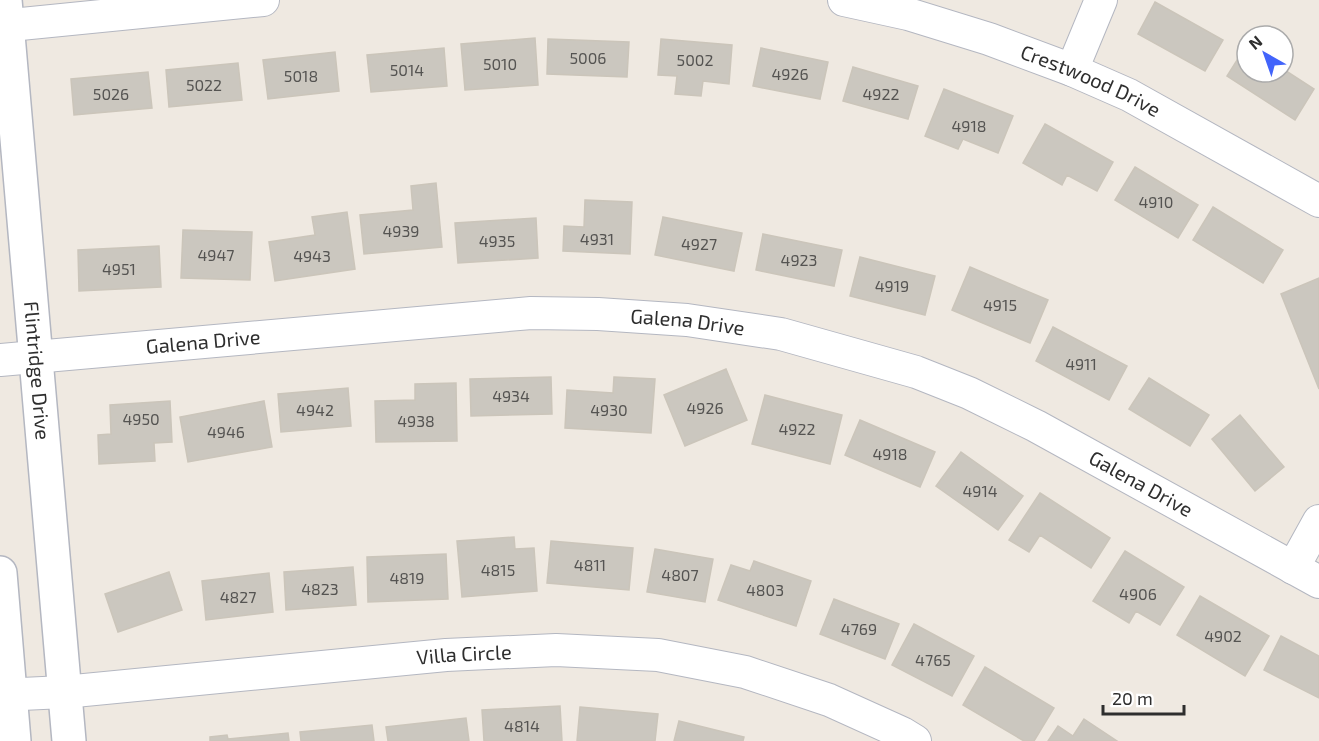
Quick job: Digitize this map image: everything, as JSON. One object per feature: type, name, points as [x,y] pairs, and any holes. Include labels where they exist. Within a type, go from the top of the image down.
[{"type":"street","points":[[4,17],[263,0]]},
{"type":"street","name":"Crestwood Drive","points":[[844,0],[908,14],[989,39],[1072,70],[1129,95],[1319,201]]},
{"type":"street","points":[[1072,70],[1101,0]]},
{"type":"street","name":"Flintridge Drive","points":[[4,17],[69,741]]},
{"type":"street","name":"Galena Drive","points":[[0,360],[531,313],[598,314],[687,320],[781,334],[916,372],[969,393],[1036,426],[1306,575]]},
{"type":"street","points":[[1306,575],[1319,520]]},
{"type":"street","points":[[0,573],[5,695],[15,741]]},
{"type":"street","name":"Villa Circle","points":[[5,695],[64,692],[446,655],[556,650],[658,655],[745,672],[818,696],[915,741]]},
{"type":"building","points":[[1155,2],[1223,40],[1205,71],[1138,34]]},
{"type":"building","points":[[535,38],[538,85],[465,90],[461,44]]},
{"type":"building","points":[[548,39],[629,42],[627,77],[547,74]]},
{"type":"building","points":[[661,39],[732,45],[729,84],[703,81],[701,96],[675,94],[677,76],[658,75]]},
{"type":"building","points":[[444,48],[447,86],[371,92],[367,55]]},
{"type":"building","points":[[761,48],[828,62],[820,99],[753,86]]},
{"type":"building","points":[[335,52],[339,91],[268,99],[263,60]]},
{"type":"building","points":[[238,63],[242,100],[169,107],[166,70]]},
{"type":"building","points":[[1235,63],[1235,81],[1227,76]]},
{"type":"building","points":[[853,67],[918,86],[908,119],[843,101]]},
{"type":"building","points":[[148,72],[152,108],[74,115],[71,79]]},
{"type":"building","points":[[1295,77],[1314,89],[1295,120],[1239,84],[1295,84]]},
{"type":"building","points":[[944,89],[1013,116],[998,153],[963,139],[958,149],[925,136]]},
{"type":"building","points":[[1045,124],[1113,162],[1097,191],[1067,175],[1062,185],[1023,163]]},
{"type":"building","points":[[1135,167],[1198,205],[1178,238],[1115,200]]},
{"type":"building","points":[[436,183],[442,247],[364,254],[360,215],[413,210],[411,186]]},
{"type":"building","points":[[585,200],[632,202],[630,254],[563,251],[564,226],[584,227]]},
{"type":"building","points":[[1213,207],[1283,250],[1263,283],[1193,240]]},
{"type":"building","points":[[347,212],[355,269],[275,281],[269,242],[315,235],[312,217]]},
{"type":"building","points":[[663,217],[742,233],[734,271],[655,255]]},
{"type":"building","points":[[536,218],[538,258],[458,263],[455,223]]},
{"type":"building","points":[[183,230],[252,232],[250,280],[181,278]]},
{"type":"building","points":[[763,234],[842,250],[834,286],[756,270]]},
{"type":"building","points":[[159,246],[161,287],[79,291],[78,250]]},
{"type":"building","points":[[860,257],[935,276],[925,315],[850,296]]},
{"type":"building","points":[[970,267],[1048,300],[1030,343],[952,310]]},
{"type":"building","points":[[1319,278],[1319,389],[1281,294]]},
{"type":"building","points":[[1053,327],[1127,366],[1109,400],[1036,361]]},
{"type":"building","points":[[726,369],[747,420],[685,446],[664,395]]},
{"type":"building","points":[[551,377],[552,414],[471,416],[470,379]]},
{"type":"building","points":[[614,377],[655,379],[651,433],[565,428],[567,390],[613,393]]},
{"type":"building","points":[[1149,378],[1209,415],[1190,446],[1129,409]]},
{"type":"building","points":[[456,383],[457,441],[376,442],[375,401],[415,400],[415,384]]},
{"type":"building","points":[[348,388],[351,426],[281,432],[278,394]]},
{"type":"building","points":[[765,395],[842,415],[830,464],[752,444]]},
{"type":"building","points":[[170,401],[172,442],[154,443],[155,461],[99,464],[98,435],[111,434],[110,405]]},
{"type":"building","points":[[264,401],[272,447],[188,462],[180,417]]},
{"type":"building","points":[[1240,415],[1284,467],[1255,491],[1212,439]]},
{"type":"building","points":[[860,420],[935,452],[920,487],[845,455]]},
{"type":"building","points":[[961,452],[1023,496],[998,530],[936,486]]},
{"type":"building","points":[[1040,493],[1110,538],[1091,568],[1040,535],[1029,552],[1009,540]]},
{"type":"building","points":[[514,537],[515,549],[534,548],[537,591],[462,597],[457,541]]},
{"type":"building","points":[[551,541],[633,548],[629,590],[547,583]]},
{"type":"building","points":[[655,549],[713,559],[705,602],[647,592]]},
{"type":"building","points":[[1125,551],[1184,587],[1160,625],[1136,611],[1129,623],[1093,601]]},
{"type":"building","points":[[446,554],[448,599],[368,602],[367,557]]},
{"type":"building","points":[[754,561],[811,581],[796,626],[718,600],[731,565],[750,571]]},
{"type":"building","points":[[353,567],[356,605],[286,610],[284,572]]},
{"type":"building","points":[[169,572],[182,610],[118,632],[105,594]]},
{"type":"building","points":[[269,573],[273,612],[206,620],[202,581]]},
{"type":"building","points":[[1200,596],[1269,636],[1245,676],[1177,635]]},
{"type":"building","points":[[834,599],[899,624],[885,659],[820,634]]},
{"type":"building","points":[[914,624],[974,656],[952,696],[892,665]]},
{"type":"building","points":[[1281,636],[1319,656],[1319,698],[1264,670]]},
{"type":"building","points":[[985,667],[1054,708],[1034,741],[1024,741],[963,705]]},
{"type":"building","points":[[560,706],[562,741],[484,741],[482,710]]},
{"type":"building","points":[[580,707],[658,714],[655,741],[577,741]]},
{"type":"building","points":[[466,718],[469,741],[388,741],[386,727]]},
{"type":"building","points":[[1084,719],[1117,741],[1048,741],[1058,726],[1073,736]]},
{"type":"building","points":[[679,721],[744,737],[743,741],[674,741]]},
{"type":"building","points":[[372,725],[374,741],[301,741],[300,732]]},
{"type":"building","points":[[288,733],[289,741],[210,741],[210,737],[227,735],[228,739]]}]
